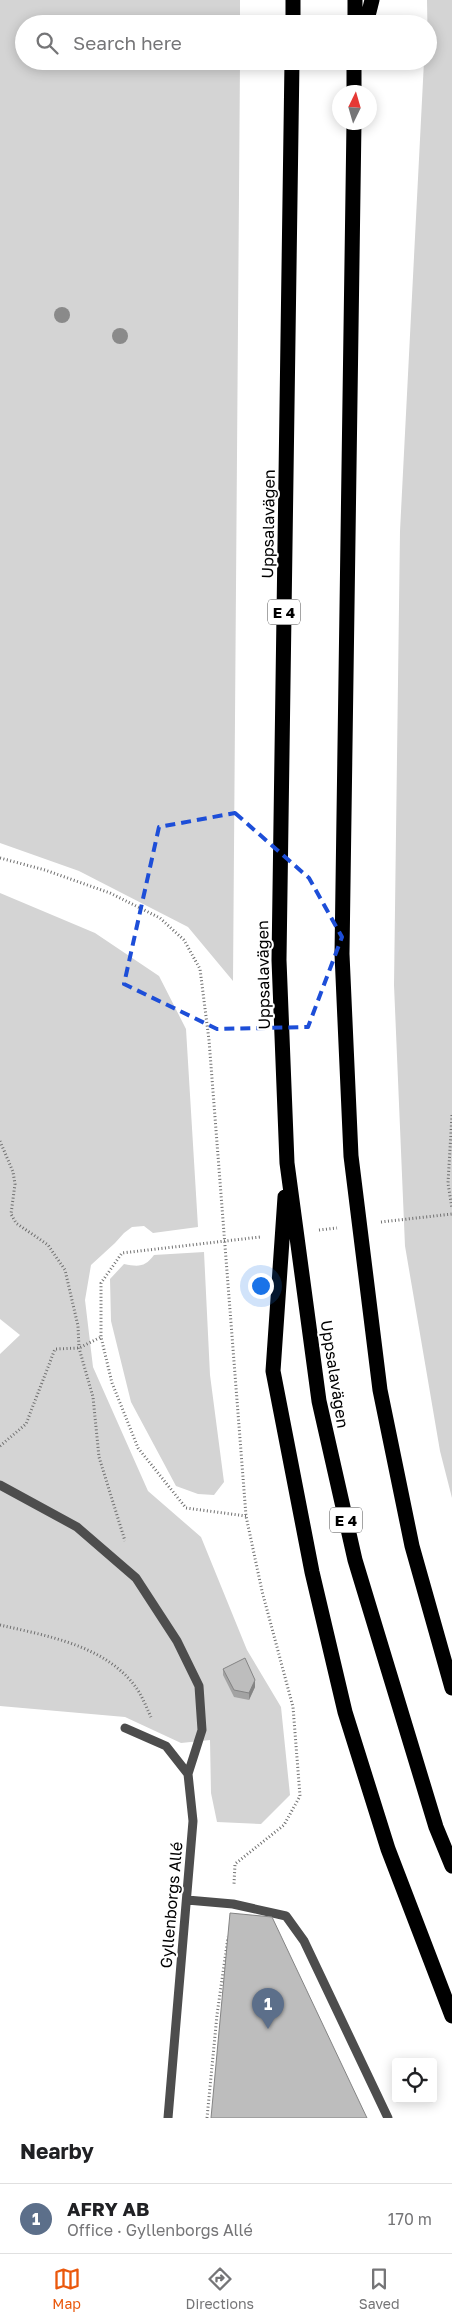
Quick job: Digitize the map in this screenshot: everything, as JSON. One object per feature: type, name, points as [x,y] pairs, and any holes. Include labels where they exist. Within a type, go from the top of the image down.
[{"type":"highway","points":[[293,0],[293,15]]},
{"type":"highway","points":[[355,0],[355,15]]},
{"type":"highway","points":[[368,15],[372,0]]},
{"type":"highway","name":"Uppsalavägen","points":[[292,70],[279,960],[287,1163],[319,1401],[355,1560],[436,1826],[452,1866]]},
{"type":"highway","points":[[354,85],[355,70]]},
{"type":"highway","points":[[354,130],[342,954],[351,1156],[380,1390],[412,1546],[452,1688]]},
{"type":"highway","points":[[287,1163],[273,1372],[310,1562],[345,1712],[388,1849],[452,2016]]},
{"type":"street","points":[[0,1485],[77,1527],[136,1578],[177,1641],[199,1686],[202,1730],[188,1774]]},
{"type":"street","points":[[125,1728],[166,1746],[188,1774]]},
{"type":"street","name":"Gyllenborgs Allé","points":[[168,2118],[193,1821],[188,1774]]},
{"type":"street","points":[[187,1900],[233,1904],[286,1916],[304,1941],[388,2118]]},
{"type":"path","points":[[0,858],[45,870],[110,893],[160,918],[184,940],[200,969],[209,1040],[246,1516],[262,1591],[293,1707],[300,1796],[284,1825],[235,1864],[233,1904],[217,2016],[207,2118]]},
{"type":"path","points":[[452,1115],[448,1183],[452,1209]]},
{"type":"path","points":[[0,1141],[8,1155],[14,1178],[11,1214],[16,1223],[48,1245],[64,1270],[78,1326],[79,1348],[92,1397],[99,1456],[136,1578]]},
{"type":"path","points":[[154,1249],[122,1254],[101,1283],[101,1337],[112,1382],[138,1448],[186,1508],[246,1516]]},
{"type":"path","points":[[0,1446],[26,1424],[55,1349],[79,1348],[101,1337]]},
{"type":"path","points":[[0,1625],[53,1637],[108,1659],[135,1687],[166,1746]]},
{"type":"highlighted area","points":[[235,813],[309,878],[342,937],[308,1027],[217,1029],[124,984],[136,923],[159,827]]},
{"type":"shaded area","points":[[0,0],[240,0],[240,15],[15,15],[15,70],[240,70],[233,981],[188,927],[79,871],[0,843]]},
{"type":"shaded area","points":[[427,0],[452,0],[452,1498],[440,1451],[405,1246],[394,985],[400,531],[424,70],[437,70],[437,15],[427,15]]},
{"type":"shaded area","points":[[0,893],[95,933],[159,976],[186,1029],[198,1227],[153,1233],[144,1226],[132,1227],[91,1265],[85,1300],[93,1367],[148,1491],[201,1537],[247,1650],[281,1707],[290,1795],[261,1824],[217,1822],[211,1793],[210,1740],[181,1743],[125,1717],[0,1706],[0,1354],[20,1335],[0,1319]]},
{"type":"shaded area","points":[[204,1252],[210,1375],[224,1482],[214,1495],[198,1494],[176,1486],[131,1402],[111,1321],[110,1279],[124,1264],[134,1266],[145,1264],[154,1255]]},
{"type":"building","points":[[245,1658],[255,1680],[249,1693],[234,1690],[223,1669]]},
{"type":"building","points":[[230,1913],[272,1917],[367,2118],[211,2118]]},
{"type":"place","name":"AFRY AB","points":[[268,2029]]}]
